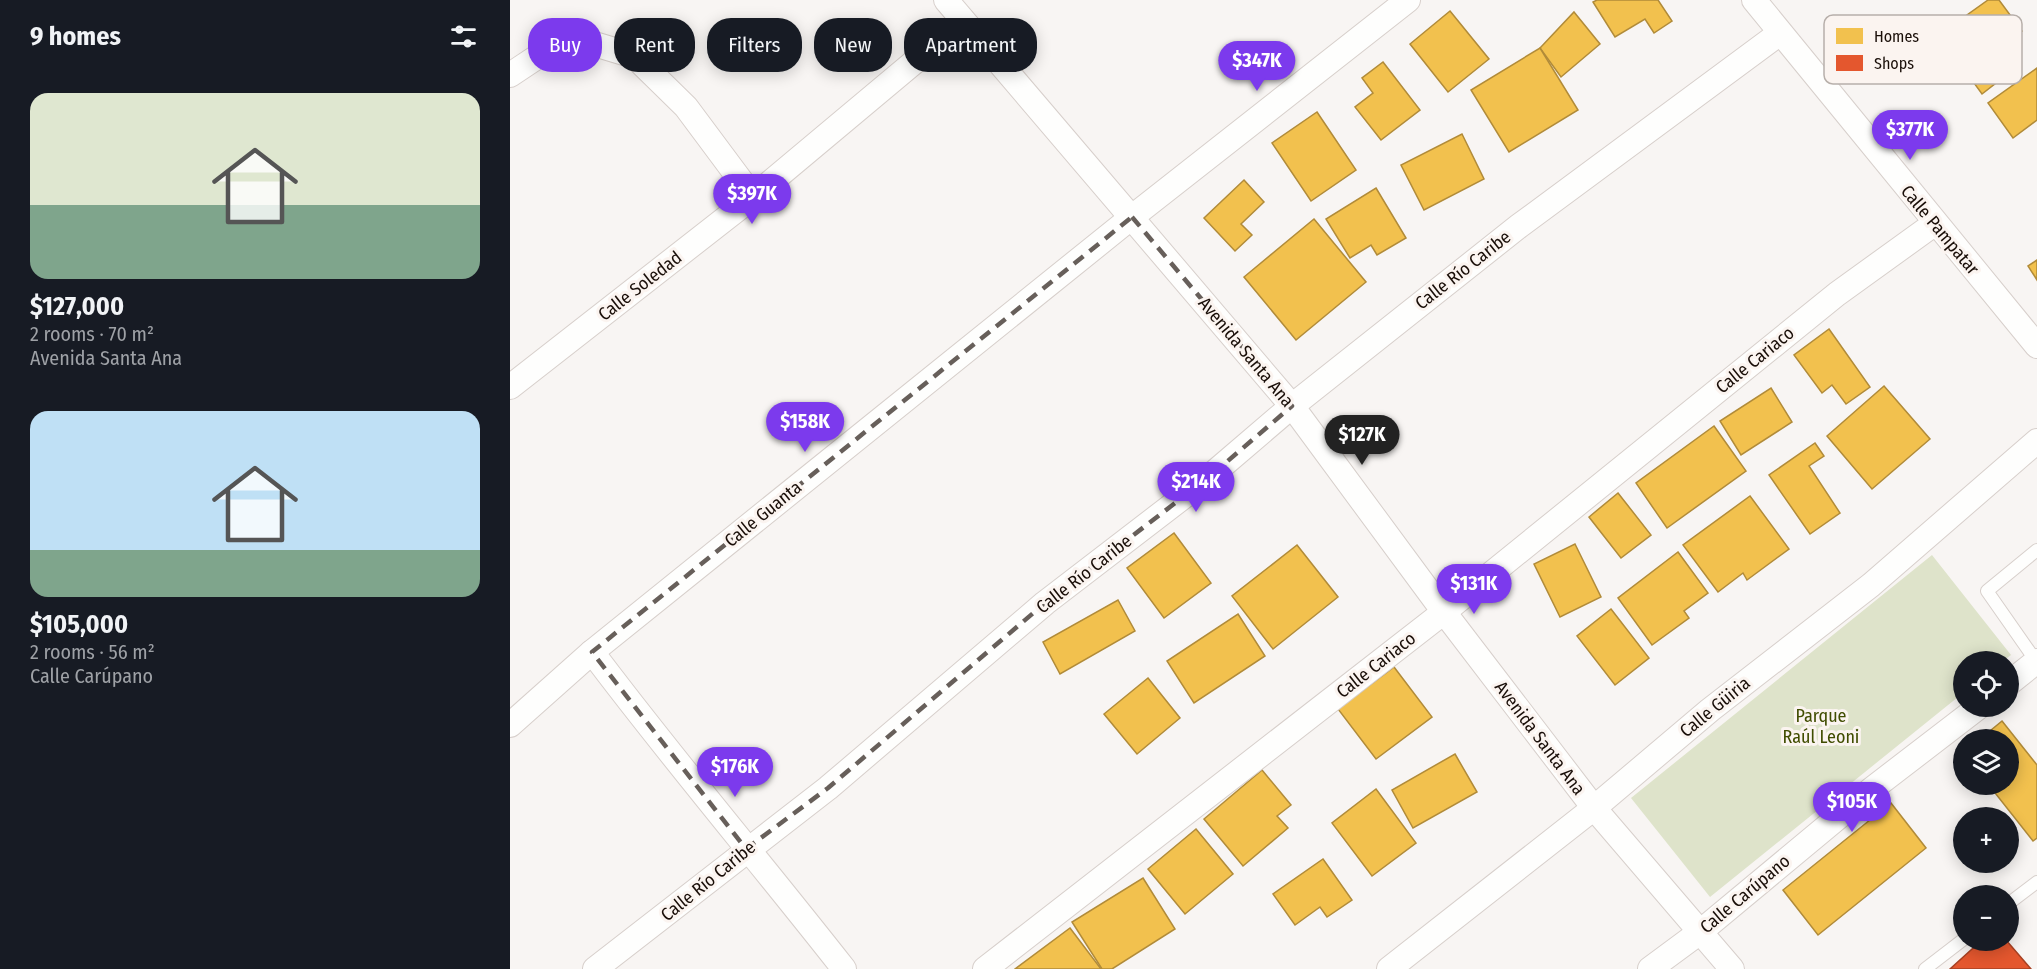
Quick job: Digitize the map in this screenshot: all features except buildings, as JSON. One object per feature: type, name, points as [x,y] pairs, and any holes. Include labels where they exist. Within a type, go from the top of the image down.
[{"type":"street","name":"Avenida Santa Ana","points":[[946,0],[959,18]]},
{"type":"street","name":"Calle Guanta","points":[[510,725],[592,652],[1132,217],[1408,0]]},
{"type":"street","name":"Calle Pampatar","points":[[1754,0],[1934,224],[2037,346]]},
{"type":"street","name":"Calle Río Caribe","points":[[595,969],[746,849],[828,788],[1045,603],[1209,477],[1292,406],[1519,226],[1779,33]]},
{"type":"street","points":[[510,75],[546,51],[591,43],[634,56],[686,107],[753,197]]},
{"type":"street","name":"Calle Soledad","points":[[510,387],[753,197],[904,71]]},
{"type":"street","name":"Avenida Santa Ana","points":[[1006,72],[1292,406],[1444,612],[1594,808],[1732,969]]},
{"type":"street","name":"Calle Cariaco","points":[[985,969],[1444,612],[1837,294],[1934,224]]},
{"type":"street","name":"Calle Güiria","points":[[1389,969],[1594,808],[1710,710],[1871,585],[2037,441]]},
{"type":"street","points":[[592,652],[660,742],[715,806],[746,849],[844,969]]},
{"type":"street","points":[[2019,675],[2037,661]]},
{"type":"street","name":"Calle Carúpano","points":[[1650,969],[1700,932],[1872,789],[1966,717]]},
{"type":"lane","points":[[2037,550],[1987,591],[2037,661]]},
{"type":"lane","points":[[2019,896],[2037,882]]},
{"type":"lane","points":[[1925,969],[1953,947]]},
{"type":"highlighted area","points":[[1132,217],[1292,406],[1209,477],[1045,603],[828,788],[746,849],[592,652]]},
{"type":"green space","name":"Parque Raúl Leoni","points":[[1932,555],[2008,651],[1953,651],[1953,701],[1710,897],[1631,798]]}]
